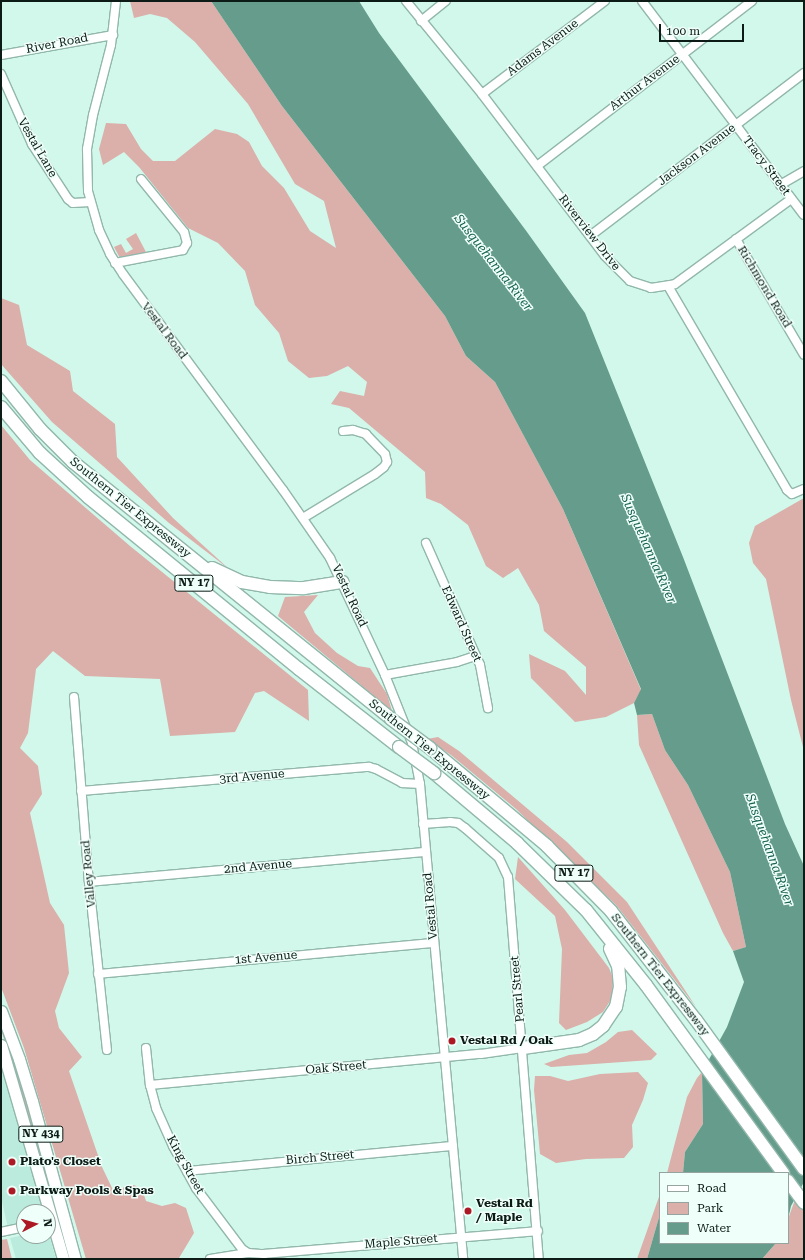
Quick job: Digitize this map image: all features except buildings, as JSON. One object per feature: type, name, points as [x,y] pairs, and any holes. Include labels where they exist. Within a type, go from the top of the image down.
[{"type":"highway","name":"Southern Tier Expressway","points":[[1,381],[40,429],[73,462],[391,719],[430,748],[546,846],[585,883],[635,941],[696,1020],[804,1169]]},
{"type":"highway","name":"Southern Tier Expressway","points":[[1,407],[40,453],[88,497],[299,669],[434,773],[517,843],[586,910],[646,985],[781,1172]]},
{"type":"highway","points":[[181,550],[224,575],[259,586],[304,588],[343,582]]},
{"type":"highway","points":[[523,1048],[579,1040],[593,1034],[603,1026],[616,1008],[620,987],[618,966],[614,955],[586,910]]},
{"type":"highway","points":[[789,1182],[804,1203]]},
{"type":"main road","name":"NY 434","points":[[1,1011],[19,1059],[75,1259]]},
{"type":"main road","name":"NY 434","points":[[1,1045],[45,1204]]},
{"type":"main road","name":"NY 434","points":[[56,1239],[63,1259]]},
{"type":"street","name":"Vestal Road","points":[[116,1],[113,34],[88,142],[86,169],[90,202],[98,230],[115,263],[303,518],[330,558],[343,582],[385,675],[410,737],[420,784],[463,1259]]},
{"type":"street","name":"Riverview Drive","points":[[406,1],[482,94],[605,256],[630,281],[651,288],[668,286]]},
{"type":"street","points":[[421,21],[446,1]]},
{"type":"street","name":"Adams Avenue","points":[[482,94],[605,1]]},
{"type":"street","name":"Tracy Street","points":[[642,1],[791,200],[804,215]]},
{"type":"street","name":"Arthur Avenue","points":[[537,166],[752,1]]},
{"type":"street","name":"River Road","points":[[1,55],[113,34]]},
{"type":"street","name":"Jackson Avenue","points":[[590,236],[804,73]]},
{"type":"street","name":"Vestal Lane","points":[[1,74],[32,144],[68,199],[73,203],[90,202]]},
{"type":"street","points":[[780,185],[804,172]]},
{"type":"street","points":[[115,263],[183,250],[187,243],[184,232],[141,179]]},
{"type":"street","points":[[791,200],[736,239],[690,275],[668,286],[773,467],[791,493],[797,493],[804,489]]},
{"type":"street","name":"Richmond Road","points":[[736,239],[804,355]]},
{"type":"street","points":[[303,518],[375,474],[384,466],[387,457],[380,447],[363,432],[343,431]]},
{"type":"street","name":"Edward Street","points":[[426,543],[476,656],[483,675],[488,708]]},
{"type":"street","points":[[385,675],[458,662],[476,656]]},
{"type":"street","name":"Valley Road","points":[[74,697],[89,882],[98,974],[108,1050]]},
{"type":"street","name":"3rd Avenue","points":[[81,790],[369,767],[376,769],[402,783],[420,784]]},
{"type":"street","name":"Pearl Street","points":[[423,824],[450,822],[458,823],[492,851],[499,858],[506,870],[510,889],[539,1259]]},
{"type":"street","name":"2nd Avenue","points":[[89,882],[426,852]]},
{"type":"street","name":"1st Avenue","points":[[98,974],[434,943]]},
{"type":"street","name":"King Street","points":[[146,1048],[150,1086],[156,1108],[186,1171],[196,1188],[242,1249],[248,1253]]},
{"type":"street","name":"Oak Street","points":[[150,1086],[445,1058],[523,1048]]},
{"type":"street","name":"Birch Street","points":[[186,1171],[453,1146]]},
{"type":"street","points":[[56,1221],[65,1219]]},
{"type":"street","points":[[1,1232],[16,1229]]},
{"type":"street","name":"Maple Street","points":[[267,1257],[462,1237],[538,1231]]},
{"type":"street","points":[[210,1259],[248,1253],[267,1257]]},
{"type":"shaded area","points":[[1,1059],[13,1095],[41,1204],[16,1204],[16,1226],[8,1228],[1,1197]]},
{"type":"shaded area","points":[[16,1237],[16,1244],[52,1244],[56,1259],[16,1259],[10,1238]]},
{"type":"green space","points":[[130,1],[211,1],[282,106],[445,316],[466,356],[495,382],[563,509],[641,690],[634,703],[606,717],[575,722],[531,678],[529,654],[565,671],[586,695],[586,667],[544,631],[539,605],[518,568],[503,578],[486,566],[468,525],[441,504],[426,498],[425,472],[349,408],[331,404],[340,391],[364,396],[367,382],[348,366],[327,376],[309,378],[288,361],[279,333],[255,305],[245,271],[218,243],[188,228],[139,167],[124,152],[103,165],[99,149],[106,123],[126,124],[141,149],[153,161],[175,161],[215,129],[237,134],[249,142],[262,166],[284,188],[310,231],[336,248],[324,201],[295,184],[248,104],[195,42],[167,18],[150,14],[134,18]]},
{"type":"green space","points":[[136,233],[147,254],[121,260],[114,247],[121,244],[126,253],[133,249],[126,239]]},
{"type":"green space","points":[[1,298],[19,305],[27,345],[70,371],[73,391],[115,424],[117,457],[173,518],[229,569],[169,523],[52,422],[1,364]]},
{"type":"green space","points":[[1,425],[30,460],[130,546],[308,690],[309,721],[264,691],[255,693],[235,732],[170,736],[160,679],[85,676],[53,651],[36,669],[28,733],[20,748],[38,766],[42,794],[30,813],[50,903],[64,925],[69,973],[55,1011],[59,1028],[82,1057],[69,1071],[102,1167],[113,1190],[134,1185],[142,1189],[146,1201],[162,1206],[175,1203],[186,1208],[194,1233],[177,1259],[86,1259],[24,1048],[1,987]]},
{"type":"green space","points":[[804,498],[804,751],[791,700],[766,579],[753,563],[749,543],[755,526]]},
{"type":"green space","points":[[318,595],[304,612],[315,633],[337,653],[358,666],[370,668],[387,694],[392,711],[278,616],[285,597]]},
{"type":"green space","points":[[652,714],[665,750],[688,785],[730,872],[746,947],[733,951],[723,933],[639,745],[637,715]]},
{"type":"green space","points":[[438,737],[459,751],[567,842],[627,902],[696,1007],[616,905],[516,809],[451,755],[427,739]]},
{"type":"green space","points":[[518,857],[565,910],[609,968],[613,978],[612,998],[603,1012],[587,1022],[566,1030],[559,1023],[562,949],[555,916],[515,879]]},
{"type":"green space","points":[[1,1019],[22,1081],[55,1204],[52,1204],[17,1078],[1,1030]]},
{"type":"green space","points":[[632,1030],[657,1054],[651,1060],[551,1067],[544,1064],[569,1055],[587,1053],[606,1042],[618,1032]]},
{"type":"green space","points":[[638,1072],[648,1083],[643,1100],[632,1125],[633,1147],[624,1158],[586,1159],[556,1163],[540,1154],[534,1090],[535,1076],[550,1076],[568,1081],[600,1074]]},
{"type":"green space","points":[[702,1072],[703,1124],[685,1152],[683,1172],[667,1172],[687,1097],[697,1078]]},
{"type":"green space","points":[[659,1197],[659,1217],[647,1259],[637,1259]]},
{"type":"green space","points":[[796,1197],[804,1208],[804,1259],[762,1259],[775,1244],[789,1244],[789,1216]]},
{"type":"green space","points":[[7,1239],[12,1259],[1,1259],[1,1240]]},
{"type":"water","name":"Susquehanna River","points":[[211,1],[359,1],[379,33],[527,232],[585,313],[683,557],[785,824],[804,866],[804,1182],[791,1206],[789,1215],[789,1172],[683,1172],[685,1152],[703,1124],[702,1072],[727,1027],[744,982],[733,951],[746,947],[730,872],[688,785],[665,750],[652,714],[637,715],[634,703],[641,689],[563,509],[495,382],[466,356],[445,316],[282,106]]},
{"type":"water","points":[[659,1217],[659,1244],[775,1244],[762,1259],[647,1259]]},
{"type":"place","name":"Vestal Rd / Oak","points":[[452,1041]]},
{"type":"place","name":"Plato's Closet","points":[[12,1162]]},
{"type":"place","name":"Parkway Pools & Spas","points":[[12,1191]]},
{"type":"place","name":"Vestal Rd / Maple","points":[[468,1211]]}]
